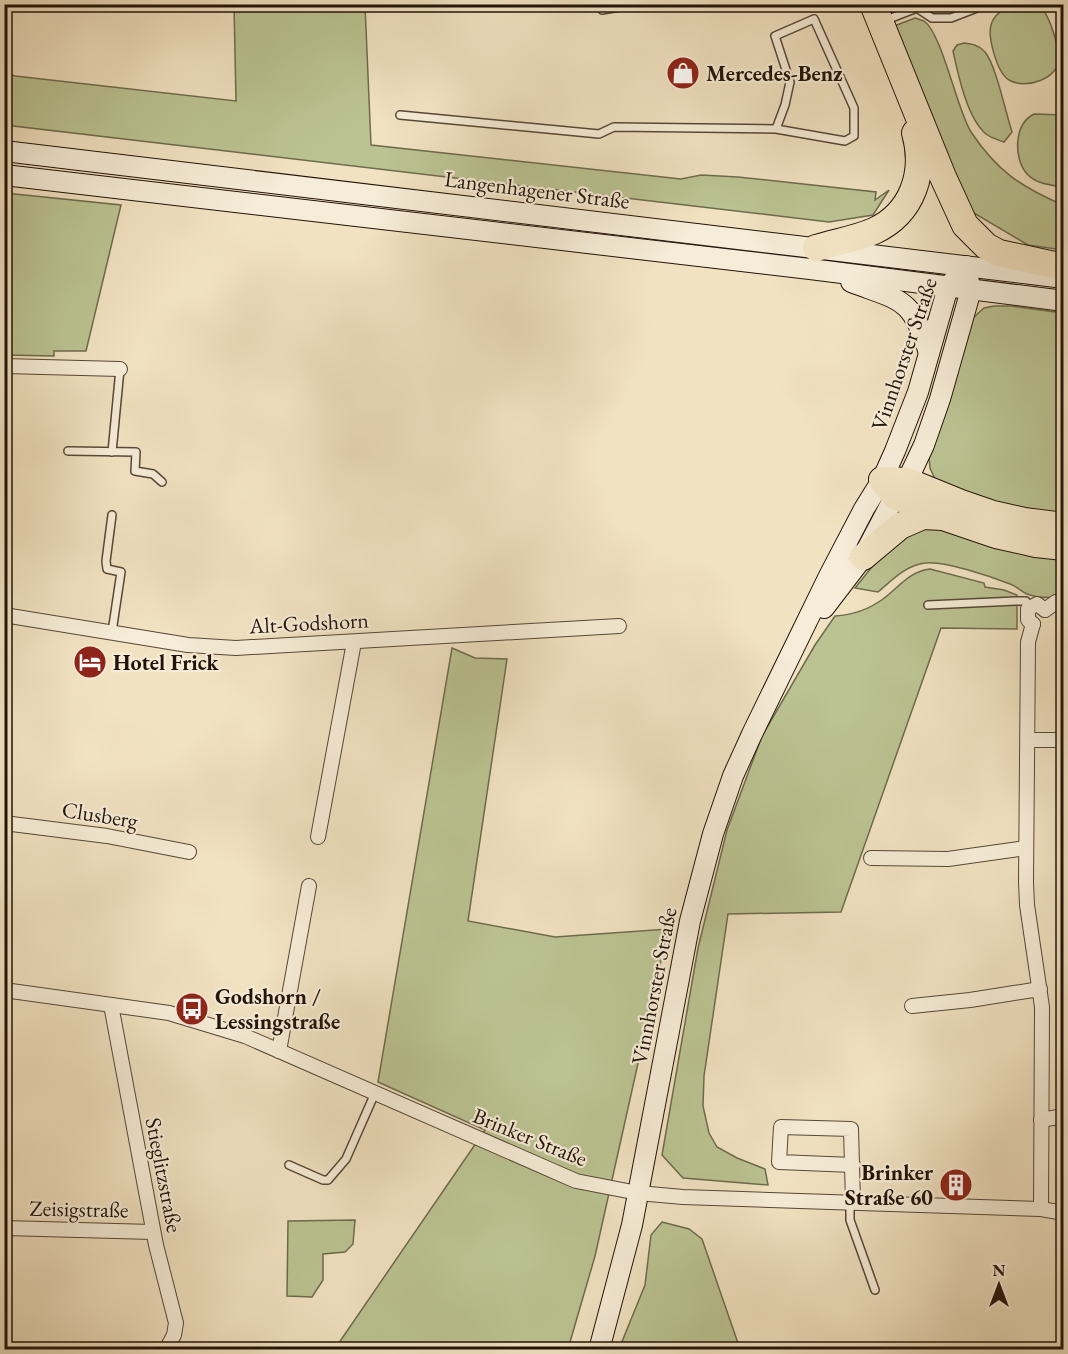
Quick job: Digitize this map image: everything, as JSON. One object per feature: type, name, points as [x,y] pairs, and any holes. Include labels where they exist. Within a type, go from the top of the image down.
[{"type":"highway","points":[[813,258],[875,231],[891,221],[903,208],[916,184],[919,170],[919,148],[873,10]]},
{"type":"highway","points":[[873,10],[965,225],[986,246],[999,253],[1064,267]]},
{"type":"highway","points":[[895,486],[943,517],[996,535],[1036,544],[1064,547]]},
{"type":"highway","points":[[895,486],[993,514],[1064,526]]},
{"type":"highway","points":[[863,557],[900,526],[923,516],[943,517]]},
{"type":"main road","name":"Langenhagener Straße","points":[[4,151],[813,258],[948,287],[1064,301]]},
{"type":"main road","name":"Langenhagener Straße","points":[[4,175],[813,258],[966,266],[1064,278]]},
{"type":"main road","points":[[813,258],[910,308],[921,327],[929,353]]},
{"type":"main road","name":"Vinnhorster Straße","points":[[798,644],[863,557],[895,486],[918,392],[948,287],[966,266]]},
{"type":"main road","name":"Vinnhorster Straße","points":[[599,1350],[630,1235],[690,921],[708,851],[734,776],[864,509],[895,486],[924,445],[940,399],[970,290],[966,266]]},
{"type":"street","points":[[4,366],[120,369]]},
{"type":"street","points":[[1034,624],[1037,625],[1044,621],[1046,610],[1056,602],[1064,601]]},
{"type":"street","points":[[1034,624],[1027,616],[1030,607],[1037,604],[1046,610]]},
{"type":"street","name":"Alt-Godshorn","points":[[4,615],[188,645],[236,648],[619,626]]},
{"type":"street","points":[[1034,624],[1028,642],[1026,848],[1027,905],[1042,1007],[1041,1209]]},
{"type":"street","points":[[318,837],[354,642]]},
{"type":"street","points":[[1028,740],[1064,740]]},
{"type":"street","name":"Clusberg","points":[[4,823],[107,836],[189,852]]},
{"type":"street","points":[[870,858],[948,859],[1026,848]]},
{"type":"street","points":[[279,1051],[309,886]]},
{"type":"street","points":[[912,1006],[1040,989]]},
{"type":"street","name":"Brinker Straße","points":[[4,990],[169,1013],[245,1036],[576,1180],[604,1188],[683,1197],[1041,1209],[1064,1213]]},
{"type":"street","name":"Stieglitzstraße","points":[[111,1005],[153,1232],[176,1323],[174,1335],[166,1350]]},
{"type":"street","points":[[1041,1120],[1064,1116]]},
{"type":"street","points":[[852,1202],[853,1165],[852,1129],[781,1127],[779,1162],[853,1165]]},
{"type":"street","name":"Zeisigstraße","points":[[4,1228],[153,1232]]},
{"type":"lane","points":[[602,10],[620,7],[620,4]]},
{"type":"lane","points":[[873,10],[917,8],[932,18],[951,18],[987,4]]},
{"type":"lane","points":[[400,115],[599,134],[614,127],[776,129],[845,141],[854,136],[854,108],[814,20],[775,36],[790,82],[776,129]]},
{"type":"lane","points":[[112,452],[120,369]]},
{"type":"lane","points":[[68,451],[136,452],[135,471],[153,474],[162,482]]},
{"type":"lane","points":[[112,515],[107,569],[121,572],[112,632]]},
{"type":"lane","points":[[928,606],[1026,601],[1030,607]]},
{"type":"lane","points":[[289,1165],[328,1180],[346,1159],[375,1094]]},
{"type":"lane","points":[[852,1202],[850,1220],[875,1290]]},
{"type":"green space","points":[[1036,4],[1045,12],[1052,27],[1059,57],[1058,65],[1048,77],[1032,83],[1016,83],[1009,80],[1000,70],[992,44],[990,35],[992,22],[998,14],[1012,5]]},
{"type":"green space","points":[[234,5],[365,5],[371,145],[681,179],[701,175],[738,177],[876,192],[875,200],[889,190],[873,215],[829,222],[5,125],[5,72],[15,76],[236,101]]},
{"type":"green space","points":[[915,18],[924,21],[931,28],[960,107],[971,132],[981,146],[1000,167],[1022,184],[1063,205],[1063,250],[1028,245],[967,209],[889,28]]},
{"type":"green space","points":[[964,43],[975,45],[983,50],[993,67],[1012,132],[1004,142],[992,138],[979,127],[969,107],[953,51],[957,45]]},
{"type":"green space","points":[[1034,114],[1063,115],[1063,187],[1035,180],[1022,167],[1018,151],[1019,133],[1027,119]]},
{"type":"green space","points":[[5,193],[121,205],[86,351],[54,351],[54,356],[5,355]]},
{"type":"green space","points":[[994,306],[1063,313],[1063,516],[1001,508],[935,479],[930,468],[929,456],[973,318],[984,308]]},
{"type":"green space","points":[[928,528],[952,528],[1063,554],[1063,597],[1031,595],[992,577],[955,566],[933,563],[911,567],[878,592],[855,588],[871,568],[904,537]]},
{"type":"green space","points":[[930,569],[984,583],[985,587],[1017,595],[1017,629],[941,628],[841,912],[728,914],[704,1076],[703,1106],[709,1133],[717,1147],[765,1169],[768,1185],[683,1178],[662,1155],[698,948],[727,830],[762,736],[815,645],[835,616],[866,609],[883,599],[910,576]]},
{"type":"green space","points":[[452,648],[475,658],[507,659],[468,921],[555,937],[668,929],[595,1256],[568,1349],[334,1350],[485,1130],[378,1082]]},
{"type":"green space","points":[[355,1220],[353,1244],[345,1252],[323,1254],[323,1280],[312,1297],[287,1296],[288,1221]]},
{"type":"green space","points":[[662,1222],[689,1229],[702,1239],[740,1349],[619,1349],[645,1285],[651,1235]]},
{"type":"place","name":"Mercedes-Benz","points":[[683,73]]},
{"type":"place","name":"Hotel Frick","points":[[90,662]]},
{"type":"place","name":"Godshorn / Lessingstraße","points":[[192,1009]]},
{"type":"place","name":"Brinker Straße 60","points":[[956,1185]]}]
